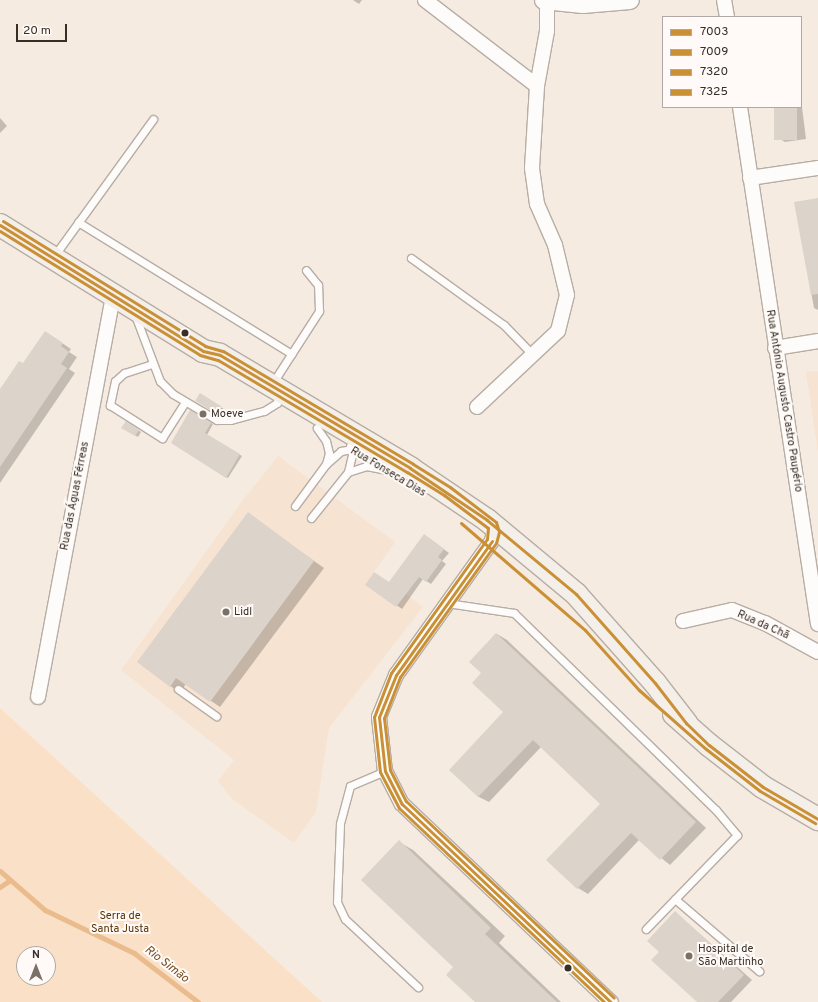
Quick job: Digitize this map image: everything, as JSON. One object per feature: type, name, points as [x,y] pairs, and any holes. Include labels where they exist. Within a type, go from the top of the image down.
[{"type":"main road","name":"Rua Fonseca Dias","points":[[0,225],[203,351],[212,363],[275,393],[322,424],[422,475],[487,520],[535,558],[587,606],[655,683],[686,724]]},
{"type":"main road","name":"Rua Fonseca Dias","points":[[322,424],[351,449],[454,512],[492,541],[589,626],[642,686],[686,724],[763,787],[818,819]]},
{"type":"street","points":[[425,0],[537,86]]},
{"type":"street","points":[[477,407],[558,331],[566,295],[555,245],[537,204],[532,168],[537,86],[547,31],[546,1],[583,4],[630,0]]},
{"type":"street","points":[[724,0],[727,16]]},
{"type":"street","name":"Rua António Augusto Castro Paupério","points":[[740,108],[775,348],[818,624]]},
{"type":"street","points":[[750,178],[818,168]]},
{"type":"street","name":"Rua das Águas Férreas","points":[[38,697],[112,295]]},
{"type":"street","points":[[775,348],[818,341]]},
{"type":"street","points":[[487,520],[494,532],[492,541],[446,603],[396,675],[379,717],[384,771],[402,804],[611,1002]]},
{"type":"street","name":"Rua Fonseca Dias","points":[[492,541],[499,540],[509,545],[560,590],[587,606]]},
{"type":"street","name":"Rua da Chã","points":[[683,621],[732,610],[765,623],[818,652]]},
{"type":"lane","points":[[52,258],[153,119]]},
{"type":"lane","points":[[78,222],[292,354]]},
{"type":"lane","points":[[411,258],[504,326],[532,354]]},
{"type":"lane","points":[[132,307],[152,364],[160,381],[185,402],[217,420],[230,420],[264,412],[275,393],[292,354],[319,311],[318,285],[306,270]]},
{"type":"lane","points":[[152,364],[124,373],[115,381],[110,405],[162,438],[185,402]]},
{"type":"lane","points":[[322,424],[329,452],[326,464]]},
{"type":"lane","points":[[311,518],[348,472],[351,464],[351,449]]},
{"type":"lane","points":[[295,506],[334,454],[351,449],[359,449],[393,467],[422,475]]},
{"type":"lane","points":[[348,472],[366,466],[386,470]]},
{"type":"lane","points":[[446,603],[514,613],[716,810],[737,835],[646,929]]},
{"type":"lane","points":[[178,689],[216,716]]},
{"type":"lane","points":[[384,771],[350,786],[340,824],[337,902],[345,919],[418,987]]},
{"type":"lane","points":[[675,899],[759,971]]},
{"type":"shaded area","points":[[818,371],[818,452],[806,372]]},
{"type":"shaded area","points":[[278,456],[395,542],[365,585],[396,607],[406,594],[423,607],[329,728],[316,812],[294,843],[232,799],[218,781],[234,760],[121,670],[243,500]]},
{"type":"green space","name":"Serra de Santa Justa","points":[[0,708],[322,1002],[0,1002]]},
{"type":"building","points":[[774,108],[797,108],[797,140],[774,140]]},
{"type":"building","points":[[818,198],[818,294],[811,295],[794,202]]},
{"type":"building","points":[[45,331],[63,343],[61,346],[69,352],[61,364],[67,368],[0,467],[0,389],[19,361],[23,363]]},
{"type":"building","points":[[200,393],[221,406],[216,414],[195,401]]},
{"type":"building","points":[[190,410],[211,423],[205,433],[240,454],[226,478],[171,443]]},
{"type":"building","points":[[126,421],[139,430],[135,436],[121,428]]},
{"type":"building","name":"Lidl","points":[[248,512],[314,561],[210,702],[176,678],[170,687],[137,662]]},
{"type":"building","points":[[424,534],[444,549],[438,557],[442,560],[426,582],[419,577],[396,607],[365,585],[374,572],[389,582]]},
{"type":"building","points":[[496,633],[696,822],[660,860],[631,833],[577,889],[546,860],[600,804],[533,740],[478,797],[449,770],[503,712],[472,683],[481,673],[469,662]]},
{"type":"building","points":[[399,840],[491,928],[485,934],[557,1002],[475,1002],[446,975],[453,967],[361,880]]},
{"type":"building","name":"Hospital de São Martinho","points":[[675,911],[744,975],[718,1002],[697,1002],[651,960],[659,952],[647,941]]},
{"type":"waterway","name":"Rio Simão","points":[[0,871],[45,910],[134,953],[198,1002]]},
{"type":"waterway","points":[[0,887],[10,880]]},
{"type":"transit line","name":"7320","points":[[3,221],[205,346],[223,351],[413,464],[450,487],[496,522],[499,532],[496,543],[400,677],[384,718],[390,770],[406,801],[614,998]]},
{"type":"transit line","name":"7003","points":[[0,225],[203,351],[220,355],[410,468],[487,520],[576,594],[655,683],[686,723],[709,745],[763,787],[818,819]]},
{"type":"transit line","name":"7009","points":[[0,231],[200,355],[218,360],[407,472],[444,495],[488,528],[487,539],[391,673],[374,717],[380,772],[399,808],[604,1002]]},
{"type":"transit line","name":"7009","points":[[461,523],[585,630],[639,690],[706,749],[760,791],[815,823]]},
{"type":"transit line","name":"7325","points":[[492,541],[396,675],[379,717],[385,771],[402,804],[611,1002]]},
{"type":"place","name":"Moeve","points":[[203,414]]},
{"type":"place","name":"Lidl","points":[[226,612]]},
{"type":"place","name":"Hospital de São Martinho","points":[[689,956]]}]
